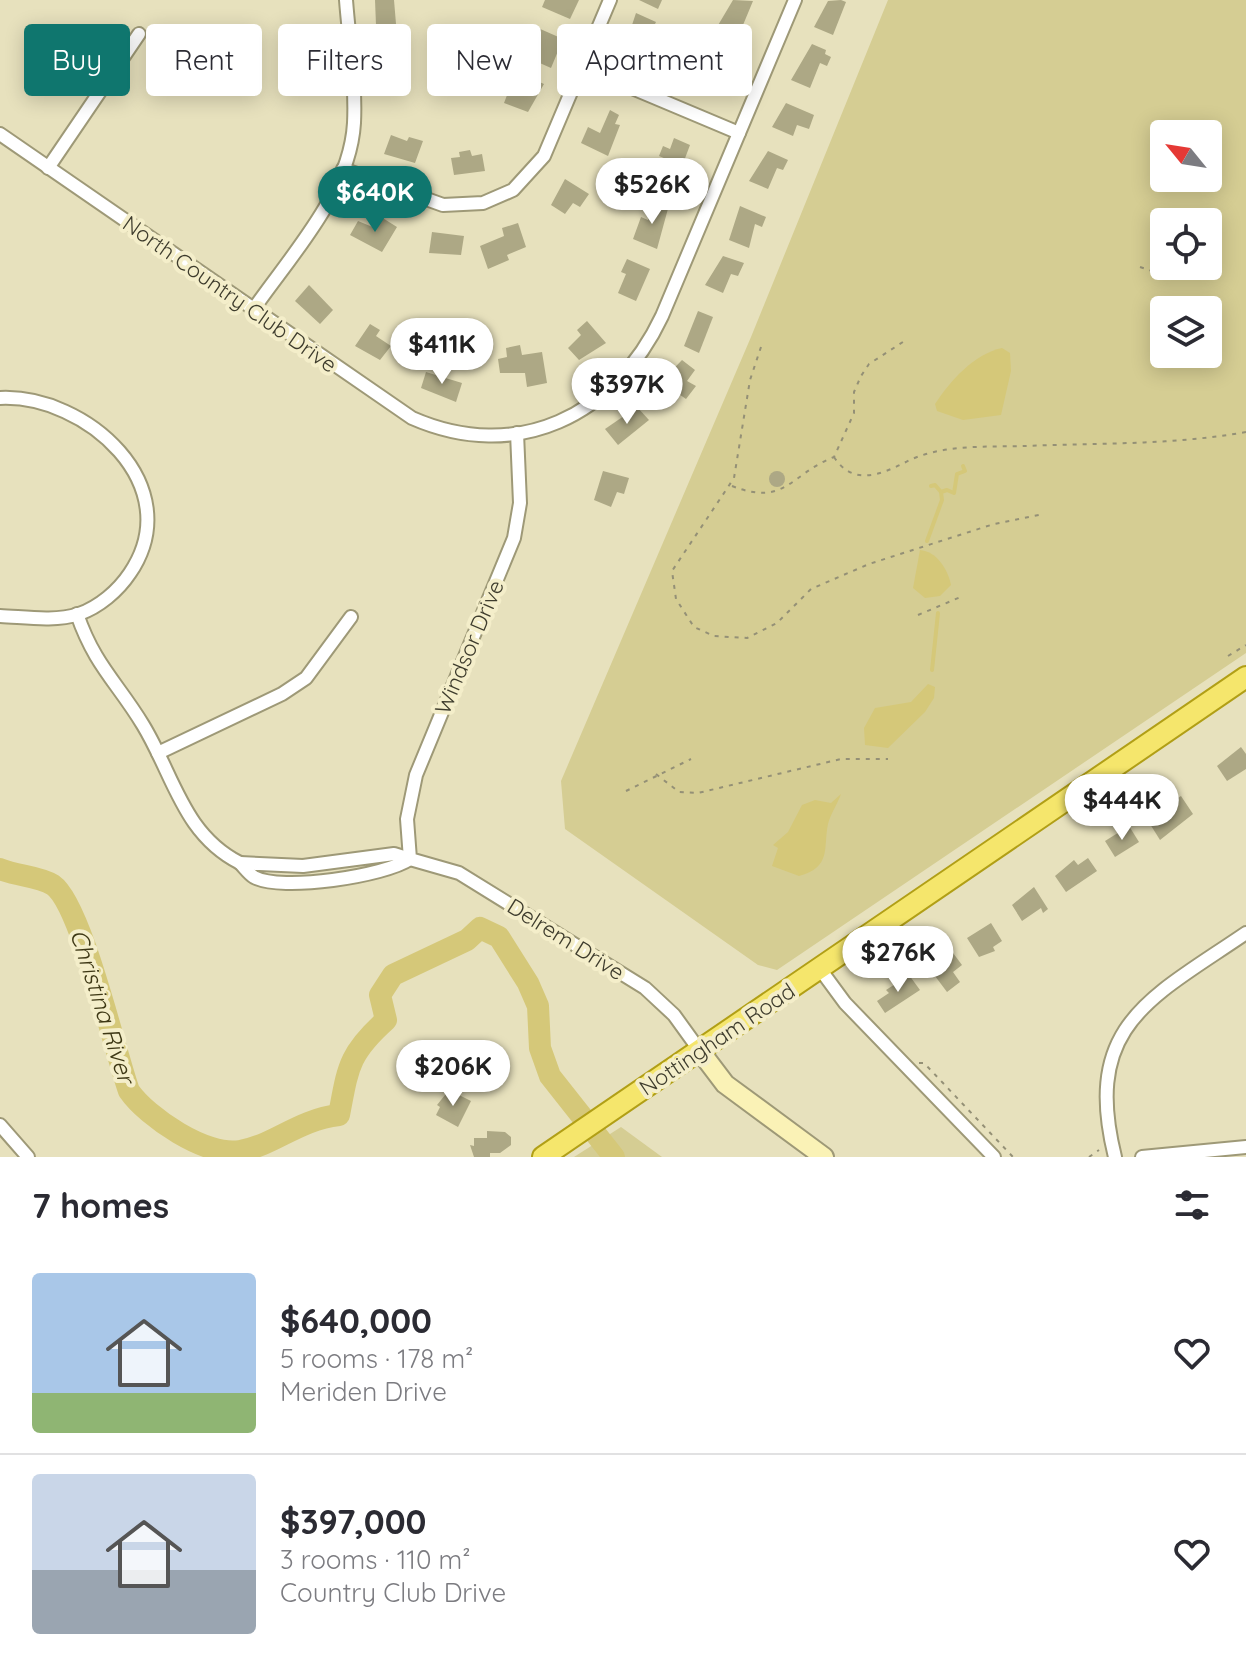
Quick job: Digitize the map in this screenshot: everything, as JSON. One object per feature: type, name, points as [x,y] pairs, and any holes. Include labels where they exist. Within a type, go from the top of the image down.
[{"type":"main road","name":"Nottingham Road","points":[[543,1157],[1246,677]]},
{"type":"street","points":[[253,310],[319,214],[343,169],[354,124],[346,0]]},
{"type":"street","points":[[600,24],[610,0]]},
{"type":"street","name":"North Country Club Drive","points":[[0,134],[412,418],[463,434],[517,433],[553,426],[578,414],[632,366],[662,316],[795,0]]},
{"type":"street","points":[[48,168],[139,34]]},
{"type":"street","points":[[343,169],[443,205],[468,205],[498,198],[524,181],[544,156],[570,96]]},
{"type":"street","points":[[651,96],[739,133]]},
{"type":"street","points":[[0,398],[41,403],[89,423],[125,457],[143,490],[147,524],[145,540],[133,569],[113,594],[77,614],[55,618],[0,616]]},
{"type":"street","name":"Windsor Drive","points":[[410,859],[407,819],[416,775],[516,530],[521,485],[517,433]]},
{"type":"street","points":[[77,614],[96,661],[134,711],[192,823],[216,849],[240,863],[254,877],[296,882],[396,869],[410,859]]},
{"type":"street","points":[[158,753],[282,694],[306,678],[351,617]]},
{"type":"street","name":"Delrem Drive","points":[[410,859],[459,873],[645,988],[674,1015],[700,1051]]},
{"type":"street","points":[[1115,1157],[1106,1115],[1106,1092],[1109,1064],[1122,1033],[1145,1005],[1246,933]]},
{"type":"street","points":[[820,969],[845,1003],[994,1157]]},
{"type":"street","points":[[700,1051],[725,1084],[824,1157]]},
{"type":"street","points":[[0,1125],[28,1157]]},
{"type":"street","points":[[1142,1157],[1246,1147]]},
{"type":"path","points":[[1140,267],[1150,270]]},
{"type":"path","points":[[731,485],[747,492],[772,494],[790,487],[810,468],[834,457],[854,413],[854,392],[861,376],[869,364],[906,340]]},
{"type":"path","points":[[761,347],[750,380],[737,469],[731,485],[675,565],[672,580],[676,599],[687,620],[704,633],[725,638],[747,638],[766,631],[811,589],[869,564],[994,524],[1044,514]]},
{"type":"path","points":[[834,457],[849,474],[865,476],[907,460],[951,451],[1163,443],[1246,432]]},
{"type":"path","points":[[918,615],[963,596]]},
{"type":"path","points":[[1228,656],[1246,645]]},
{"type":"path","points":[[626,791],[691,759]]},
{"type":"path","points":[[656,774],[679,792],[698,793],[841,759],[888,759]]},
{"type":"path","points":[[1089,1157],[1099,1150]]},
{"type":"shaded area","points":[[888,0],[1246,0],[1246,653],[777,970],[758,965],[565,829],[561,781],[751,337]]},
{"type":"shaded area","points":[[1002,348],[1010,353],[1011,371],[1001,415],[963,420],[937,411],[935,404],[972,362]]},
{"type":"shaded area","points":[[920,550],[936,557],[947,573],[951,585],[940,596],[925,598],[913,588]]},
{"type":"shaded area","points":[[928,684],[935,687],[934,698],[925,712],[888,748],[865,745],[864,728],[875,708],[911,702]]},
{"type":"shaded area","points":[[841,794],[828,824],[824,856],[817,867],[799,876],[772,866],[778,848],[773,845],[788,832],[802,805],[815,800],[831,803]]},
{"type":"shaded area","points":[[621,1127],[662,1157],[574,1157]]},
{"type":"building","points":[[375,0],[394,0],[396,24],[376,24]]},
{"type":"building","points":[[545,0],[579,0],[570,19],[542,7]]},
{"type":"building","points":[[639,0],[662,0],[658,9]]},
{"type":"building","points":[[733,0],[753,1],[743,24],[719,24]]},
{"type":"building","points":[[828,1],[846,2],[833,35],[814,27]]},
{"type":"building","points":[[636,13],[656,22],[655,24],[632,24]]},
{"type":"building","points":[[541,29],[557,36],[557,54],[551,68],[541,64]]},
{"type":"building","points":[[812,44],[826,50],[825,54],[831,57],[827,66],[820,63],[810,88],[791,80]]},
{"type":"building","points":[[507,96],[537,96],[528,112],[504,103]]},
{"type":"building","points":[[786,103],[814,115],[809,129],[797,125],[793,136],[772,127]]},
{"type":"building","points":[[610,110],[619,115],[615,124],[620,125],[608,156],[581,143],[588,127],[600,133]]},
{"type":"building","points":[[391,135],[407,141],[409,137],[423,141],[415,163],[384,154]]},
{"type":"building","points":[[674,138],[690,145],[681,169],[689,173],[681,188],[658,178],[666,159],[659,156],[663,146],[670,149]]},
{"type":"building","points":[[470,150],[472,156],[482,154],[485,171],[454,175],[451,158],[460,157],[459,152]]},
{"type":"building","points":[[768,151],[788,160],[783,170],[777,168],[768,189],[749,181]]},
{"type":"building","points":[[565,179],[589,194],[580,207],[573,203],[565,214],[551,205]]},
{"type":"building","points":[[657,199],[669,205],[657,249],[633,239],[641,217],[648,220]]},
{"type":"building","points":[[740,206],[766,217],[762,227],[755,224],[749,248],[729,240]]},
{"type":"building","points":[[381,217],[397,227],[382,252],[350,235],[358,221],[375,228]]},
{"type":"building","points":[[518,223],[526,247],[507,255],[509,260],[488,269],[480,246],[504,236],[502,228]]},
{"type":"building","points":[[432,232],[464,236],[461,255],[429,253]]},
{"type":"building","points":[[723,256],[744,263],[738,276],[731,274],[723,293],[705,285]]},
{"type":"building","points":[[627,259],[650,269],[636,301],[618,293],[626,274],[621,272]]},
{"type":"building","points":[[309,285],[333,310],[320,324],[295,301]]},
{"type":"building","points":[[698,311],[713,317],[699,353],[684,346]]},
{"type":"building","points":[[587,321],[606,343],[579,360],[568,348],[581,335],[577,330]]},
{"type":"building","points":[[370,324],[380,330],[376,336],[391,346],[380,360],[355,346]]},
{"type":"building","points":[[520,345],[522,355],[542,352],[547,383],[527,387],[525,373],[500,373],[498,359],[507,357],[506,348]]},
{"type":"building","points":[[682,360],[695,370],[687,381],[696,386],[686,399],[676,392],[671,400],[654,389]]},
{"type":"building","points":[[426,372],[462,383],[456,402],[421,388]]},
{"type":"building","points":[[637,407],[649,420],[618,445],[605,429]]},
{"type":"building","points":[[603,471],[629,478],[624,494],[617,492],[611,507],[594,500]]},
{"type":"building","points":[[777,471],[783,473],[783,485],[777,487],[771,485],[769,479],[771,473]]},
{"type":"building","points":[[1241,747],[1246,754],[1246,769],[1227,781],[1217,766]]},
{"type":"building","points":[[1181,796],[1193,814],[1160,840],[1145,816],[1167,799],[1170,803]]},
{"type":"building","points":[[1129,826],[1139,842],[1115,857],[1105,841]]},
{"type":"building","points":[[1088,858],[1097,871],[1066,892],[1055,876],[1074,860],[1078,865]]},
{"type":"building","points":[[1034,887],[1048,909],[1043,913],[1041,908],[1022,921],[1012,905]]},
{"type":"building","points":[[991,923],[1002,941],[993,947],[995,951],[979,957],[967,938]]},
{"type":"building","points":[[950,949],[962,965],[953,972],[960,982],[947,992],[926,964]]},
{"type":"building","points":[[909,975],[920,990],[885,1013],[877,1001],[889,993],[886,990]]},
{"type":"building","points":[[449,1090],[471,1101],[458,1127],[436,1115],[440,1107],[437,1105]]},
{"type":"building","points":[[487,1131],[505,1132],[511,1137],[511,1145],[500,1153],[490,1153],[490,1157],[474,1157],[470,1145],[474,1146],[474,1138],[487,1138]]},
{"type":"waterway","points":[[931,486],[935,485],[941,492],[947,490],[954,493],[957,474],[965,471],[963,466]]},
{"type":"waterway","points":[[927,541],[942,500],[941,492]]},
{"type":"waterway","points":[[932,670],[938,613]]},
{"type":"waterway","name":"Christina River","points":[[0,869],[47,882],[64,898],[86,948],[129,1091],[163,1123],[195,1142],[211,1148],[240,1151],[264,1144],[311,1122],[339,1115],[352,1063],[364,1043],[386,1020],[380,995],[393,975],[467,940],[480,928],[499,937],[528,983],[538,1006],[540,1048],[550,1076],[614,1157]]}]
